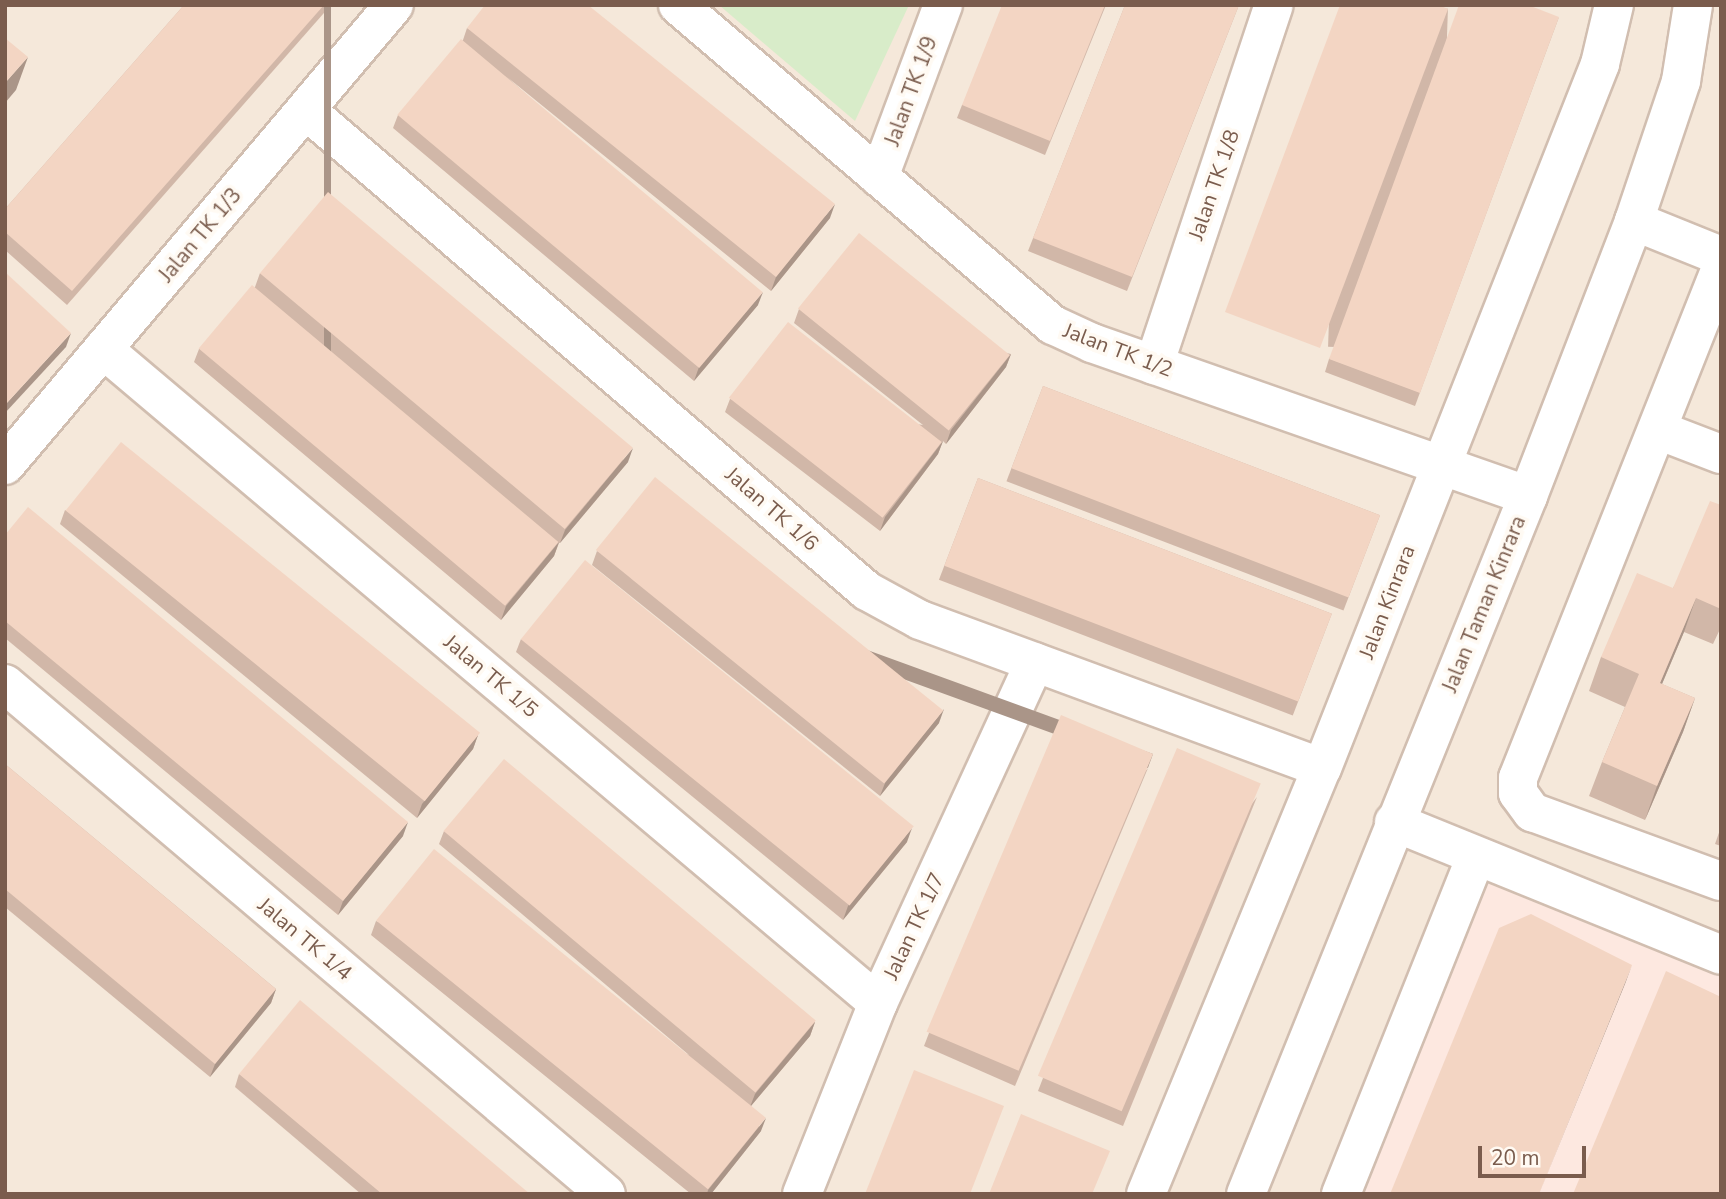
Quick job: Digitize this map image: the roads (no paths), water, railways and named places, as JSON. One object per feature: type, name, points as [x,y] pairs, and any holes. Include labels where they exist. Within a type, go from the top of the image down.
[{"type":"street","name":"Jalan TK 1/3","points":[[5,465],[394,5]]},
{"type":"street","name":"Jalan TK 1/2","points":[[678,5],[1054,325],[1092,344],[1528,496]]},
{"type":"street","name":"Jalan TK 1/9","points":[[879,177],[943,5]]},
{"type":"street","name":"Jalan TK 1/8","points":[[1154,365],[1274,5]]},
{"type":"street","name":"Jalan Kinrara","points":[[1146,1194],[1322,768],[1600,64],[1614,5]]},
{"type":"street","name":"Jalan Taman Kinrara","points":[[1246,1194],[1394,822],[1528,496],[1634,221],[1681,81],[1693,5]]},
{"type":"street","name":"Jalan TK 1/6","points":[[306,110],[867,591],[920,620],[1322,768]]},
{"type":"street","points":[[1634,221],[1721,256]]},
{"type":"street","points":[[1721,268],[1518,778],[1518,793],[1532,812],[1721,881]]},
{"type":"street","name":"Jalan TK 1/5","points":[[103,349],[878,1003]]},
{"type":"street","points":[[1658,430],[1721,454]]},
{"type":"street","name":"Jalan TK 1/7","points":[[802,1194],[878,1003],[1035,662]]},
{"type":"street","name":"Jalan TK 1/4","points":[[5,684],[606,1194]]},
{"type":"street","points":[[1394,822],[1721,955]]},
{"type":"street","points":[[1341,1194],[1476,857]]}]
